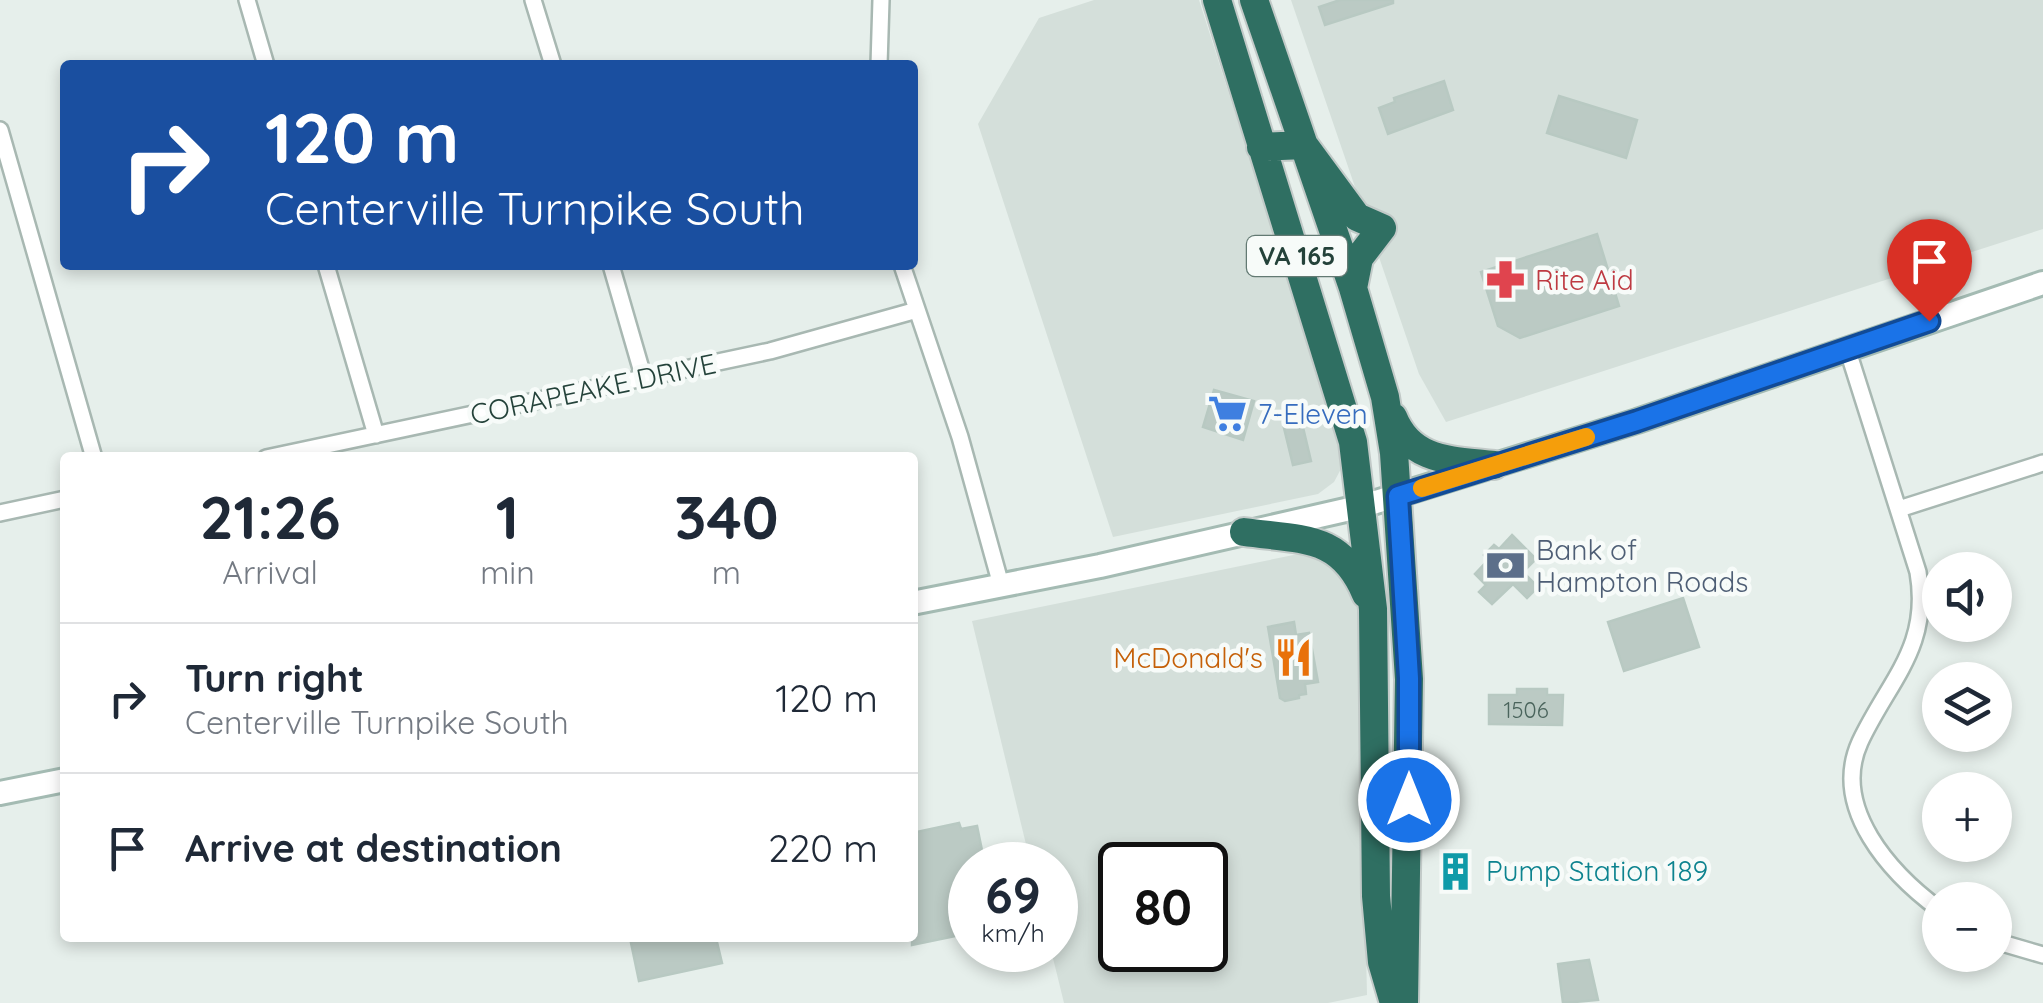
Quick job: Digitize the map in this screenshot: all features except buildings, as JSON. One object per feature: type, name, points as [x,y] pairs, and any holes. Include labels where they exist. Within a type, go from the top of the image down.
[{"type":"highway","name":"VA 165","points":[[1217,0],[1354,442],[1373,609],[1376,896],[1382,962],[1394,1003]]},
{"type":"highway","name":"VA 165","points":[[1254,0],[1353,288],[1384,397],[1398,496],[1409,678],[1404,1003]]},
{"type":"highway","points":[[1261,147],[1304,145],[1357,216],[1382,228],[1359,258],[1353,288]]},
{"type":"highway","points":[[1384,397],[1399,434],[1416,450],[1436,458],[1494,465]]},
{"type":"highway","points":[[1244,532],[1308,540],[1340,553],[1357,572],[1373,609]]},
{"type":"main road","points":[[918,602],[1363,506],[1637,421],[2043,283]]},
{"type":"main road","points":[[0,793],[60,781]]},
{"type":"street","points":[[248,0],[265,60]]},
{"type":"street","points":[[533,0],[551,60]]},
{"type":"street","points":[[879,60],[880,0]]},
{"type":"street","points":[[0,130],[92,452]]},
{"type":"street","points":[[327,270],[376,435]]},
{"type":"street","points":[[612,270],[644,379]]},
{"type":"street","points":[[904,270],[960,437],[1001,585]]},
{"type":"street","name":"CORAPEAKE DRIVE","points":[[295,452],[644,379],[822,338],[917,310]]},
{"type":"street","points":[[1847,348],[1920,584],[1919,627],[1907,660],[1860,742],[1853,789],[1862,821],[1878,848],[1922,892]]},
{"type":"street","points":[[1899,509],[2043,463]]},
{"type":"street","points":[[0,513],[60,501]]},
{"type":"street","points":[[2012,946],[2043,956]]},
{"type":"shaded area","points":[[1094,0],[1199,0],[1339,438],[1342,467],[1334,482],[1318,494],[1113,537],[978,124],[1039,18]]},
{"type":"shaded area","points":[[1291,0],[2043,0],[2043,229],[1446,422],[1419,374]]},
{"type":"shaded area","points":[[1318,550],[1358,591],[1367,995],[1328,1003],[1064,1003],[1056,972],[1078,972],[1078,842],[1025,842],[972,621]]},
{"type":"slow traffic","points":[[1422,488],[1586,437]]},
{"type":"place","name":"Rite Aid","points":[[1505,280]]},
{"type":"place","name":"7-Eleven","points":[[1228,414]]},
{"type":"place","name":"Bank of Hampton Roads","points":[[1506,566]]},
{"type":"place","name":"McDonald's","points":[[1293,658]]},
{"type":"place","name":"Pump Station 189","points":[[1456,871]]},
{"type":"route","points":[[1409,800],[1409,678],[1398,496],[1637,421],[1929,321]]}]
